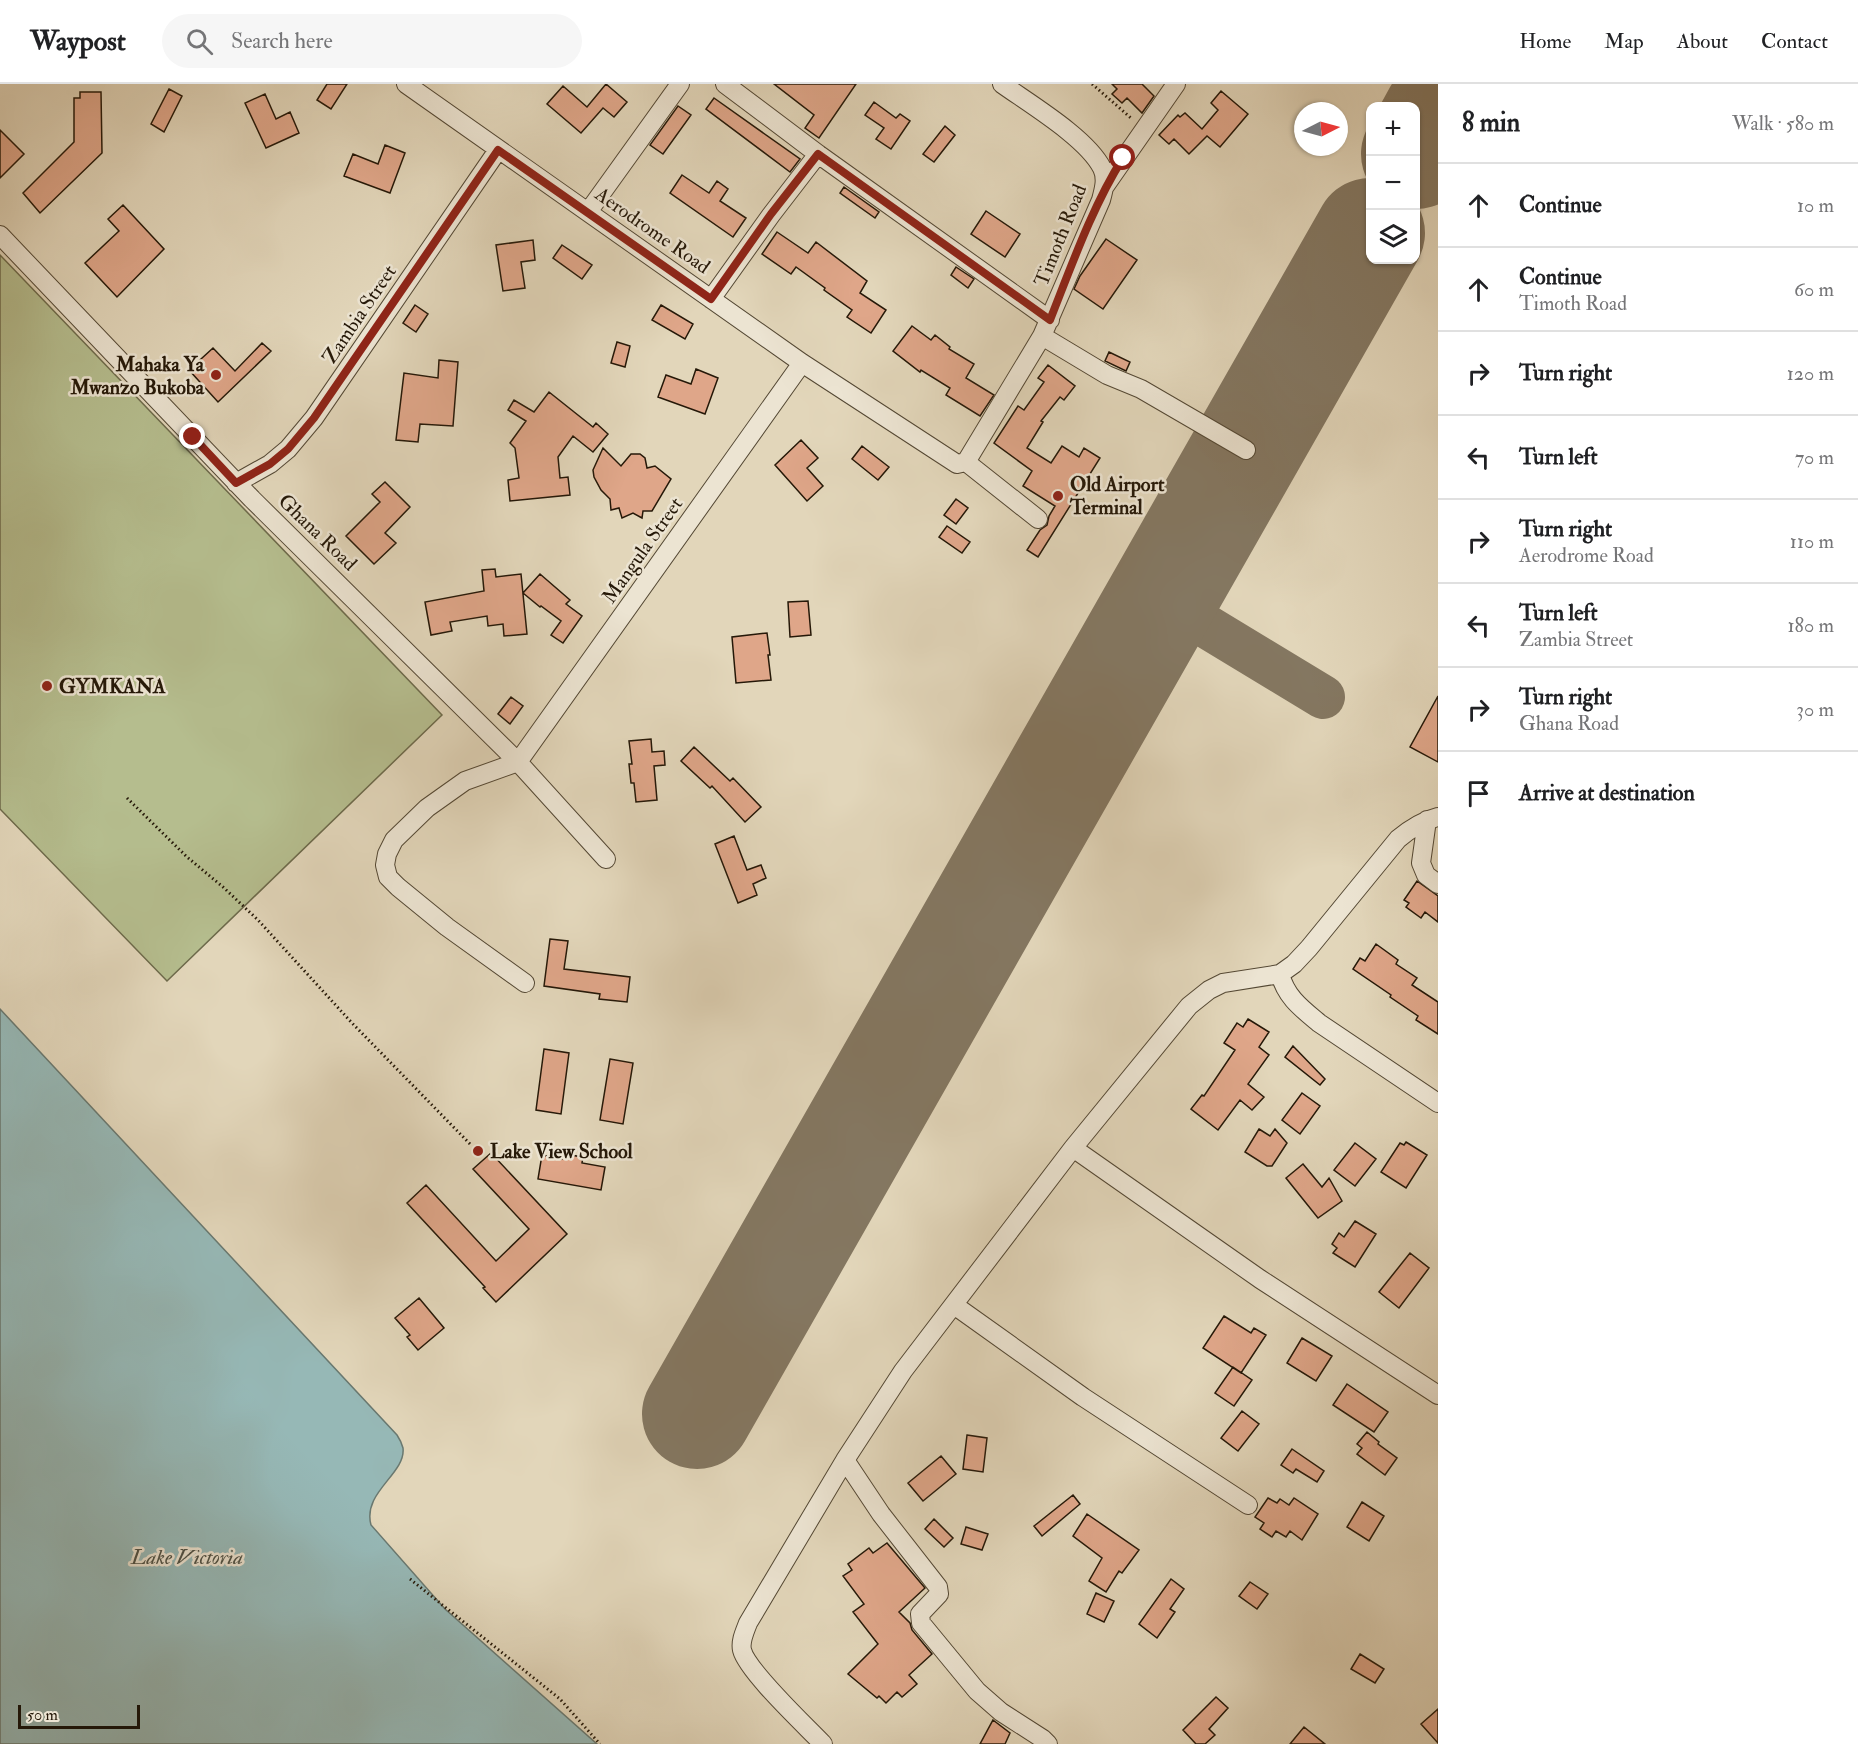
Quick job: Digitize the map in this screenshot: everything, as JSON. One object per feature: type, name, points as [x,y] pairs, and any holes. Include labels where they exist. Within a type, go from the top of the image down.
[{"type":"street","name":"Aerodrome Road","points":[[406,84],[802,363],[957,464],[966,462],[1038,519]]},
{"type":"street","points":[[588,212],[680,84]]},
{"type":"street","points":[[724,84],[1107,375],[1141,389],[1246,450]]},
{"type":"street","name":"Timoth Road","points":[[966,462],[1046,328],[1105,186],[1102,168],[1089,152],[1071,135],[1002,84]]},
{"type":"street","points":[[1105,186],[1176,84]]},
{"type":"street","name":"Zambia Street","points":[[236,483],[270,464],[288,449],[314,418],[498,150]]},
{"type":"street","points":[[711,299],[771,214],[818,154]]},
{"type":"street","name":"Ghana Road","points":[[0,235],[236,483],[518,762],[606,859]]},
{"type":"street","name":"Mangula Street","points":[[518,762],[802,363]]},
{"type":"street","points":[[518,762],[465,781],[428,808],[394,840],[387,854],[385,865],[388,877],[398,887],[447,927],[525,983]]},
{"type":"street","points":[[1432,818],[1421,862],[1426,875],[1438,884]]},
{"type":"street","points":[[824,1744],[749,1666],[741,1649],[742,1636],[845,1460],[903,1371],[1073,1148],[1189,1006],[1222,983],[1280,974],[1294,964],[1398,839],[1411,828],[1432,818]]},
{"type":"street","points":[[1280,974],[1284,988],[1301,1008],[1319,1023],[1438,1103]]},
{"type":"street","points":[[1073,1148],[1260,1279],[1438,1395]]},
{"type":"street","points":[[954,1305],[1083,1397],[1248,1505]]},
{"type":"street","points":[[845,1460],[881,1514],[938,1587],[939,1594],[920,1614],[921,1623],[977,1691],[1001,1712],[1048,1744]]},
{"type":"street","points":[[803,1723],[808,1744]]},
{"type":"path","points":[[1092,84],[1144,129]]},
{"type":"path","points":[[127,798],[187,857],[258,920],[352,1023],[471,1145]]},
{"type":"path","points":[[410,1579],[560,1699],[600,1744]]},
{"type":"green space","points":[[0,255],[442,715],[167,981],[0,809]]},
{"type":"water","name":"Lake Victoria","points":[[0,1009],[397,1435],[403,1448],[402,1457],[373,1503],[370,1513],[371,1525],[445,1609],[597,1744],[0,1744]]},
{"type":"building","points":[[327,84],[347,84],[331,109],[317,100]]},
{"type":"building","points":[[606,84],[627,102],[614,117],[603,108],[581,133],[547,104],[563,86],[587,107]]},
{"type":"building","points":[[774,84],[856,84],[819,138],[805,128],[814,115]]},
{"type":"building","points":[[1112,84],[1142,84],[1154,96],[1142,113],[1127,98],[1122,103],[1112,94],[1117,89]]},
{"type":"building","points":[[169,89],[182,96],[164,132],[151,124]]},
{"type":"building","points":[[1221,91],[1248,114],[1220,147],[1207,136],[1189,154],[1174,139],[1169,144],[1159,135],[1178,115],[1180,117],[1185,113],[1202,129],[1218,110],[1211,103]]},
{"type":"building","points":[[80,92],[101,92],[102,153],[40,213],[23,193],[74,142],[74,98],[80,98]]},
{"type":"building","points":[[265,94],[276,119],[290,112],[299,133],[266,148],[245,103]]},
{"type":"building","points":[[714,98],[800,159],[790,172],[706,109]]},
{"type":"building","points":[[874,102],[896,118],[900,114],[910,121],[891,149],[876,139],[884,128],[865,115]]},
{"type":"building","points":[[678,106],[691,115],[663,154],[650,145]]},
{"type":"building","points":[[945,126],[955,135],[934,162],[923,154]]},
{"type":"building","points":[[0,130],[24,154],[0,178]]},
{"type":"building","points":[[385,145],[405,153],[390,193],[344,176],[353,154],[378,164]]},
{"type":"building","points":[[682,175],[709,193],[717,181],[728,189],[720,201],[746,218],[733,237],[670,193]]},
{"type":"building","points":[[844,187],[879,212],[875,218],[840,193]]},
{"type":"building","points":[[123,205],[164,249],[117,297],[85,263],[119,231],[108,219]]},
{"type":"building","points":[[986,211],[1020,234],[1005,257],[971,234]]},
{"type":"building","points":[[777,232],[808,253],[816,242],[867,281],[860,293],[886,310],[871,333],[847,317],[852,310],[824,290],[825,288],[796,267],[791,274],[762,254]]},
{"type":"building","points":[[1106,239],[1137,260],[1103,309],[1074,289],[1080,276]]},
{"type":"building","points":[[533,240],[535,260],[521,262],[525,288],[503,291],[496,245]]},
{"type":"building","points":[[562,245],[592,265],[582,279],[553,258]]},
{"type":"building","points":[[956,267],[974,279],[968,288],[951,275]]},
{"type":"building","points":[[415,305],[428,314],[416,332],[403,323]]},
{"type":"building","points":[[661,305],[693,324],[685,339],[652,320]]},
{"type":"building","points":[[912,326],[931,340],[935,335],[950,347],[949,349],[974,364],[966,378],[994,395],[980,416],[946,395],[950,388],[921,370],[920,372],[893,351]]},
{"type":"building","points":[[617,342],[630,346],[625,367],[611,363]]},
{"type":"building","name":"Mahaka Ya Mwanzo Bukoba","points":[[262,343],[271,351],[218,402],[189,370],[213,348],[235,371]]},
{"type":"building","points":[[1109,352],[1130,362],[1126,371],[1105,361]]},
{"type":"building","points":[[439,360],[458,362],[453,426],[420,424],[418,442],[396,440],[404,373],[438,378]]},
{"type":"building","points":[[1048,365],[1075,386],[1064,400],[1060,397],[1041,421],[1043,422],[1027,448],[1051,463],[1062,446],[1079,457],[1084,448],[1100,458],[1038,557],[1027,550],[1040,530],[1047,525],[1055,506],[1023,486],[1032,471],[994,443],[1018,406],[1024,410],[1044,382],[1038,378]]},
{"type":"building","points":[[696,369],[718,378],[705,414],[658,397],[666,375],[691,384]]},
{"type":"building","points":[[549,392],[593,427],[596,423],[608,434],[593,452],[573,436],[558,457],[560,478],[568,477],[570,495],[510,501],[508,480],[519,478],[515,448],[510,443],[526,421],[508,410],[514,400],[534,412]]},
{"type":"building","points":[[801,440],[818,458],[807,468],[823,486],[807,501],[775,465]]},
{"type":"building","points":[[862,446],[889,467],[878,480],[852,459]]},
{"type":"building","points":[[603,448],[621,466],[631,454],[640,454],[645,458],[647,468],[655,466],[671,479],[652,511],[643,511],[642,518],[633,513],[622,518],[619,508],[611,510],[610,499],[601,490],[593,470]]},
{"type":"building","points":[[385,482],[410,507],[385,533],[396,543],[374,564],[346,536],[380,502],[372,494]]},
{"type":"building","points":[[956,499],[968,508],[956,524],[944,515]]},
{"type":"building","points":[[947,526],[970,542],[962,553],[939,537]]},
{"type":"building","points":[[495,569],[496,577],[521,574],[527,634],[504,636],[503,624],[488,626],[487,616],[450,622],[452,631],[431,635],[425,602],[484,591],[482,570]]},
{"type":"building","points":[[540,574],[570,600],[566,604],[582,616],[563,643],[551,635],[561,621],[523,593]]},
{"type":"building","points":[[808,601],[811,635],[790,637],[788,602]]},
{"type":"building","points":[[767,633],[771,680],[736,683],[732,637]]},
{"type":"building","points":[[1438,696],[1438,762],[1410,747]]},
{"type":"building","points":[[511,697],[523,706],[510,724],[498,714]]},
{"type":"building","points":[[651,739],[652,752],[664,751],[665,765],[654,766],[657,800],[636,802],[634,783],[631,783],[629,764],[632,764],[629,741]]},
{"type":"building","points":[[694,747],[730,781],[733,778],[761,807],[745,822],[712,786],[710,788],[681,761]]},
{"type":"building","points":[[734,836],[747,870],[761,865],[766,878],[753,884],[757,895],[738,903],[715,844]]},
{"type":"building","points":[[1417,881],[1438,896],[1438,922],[1425,912],[1421,918],[1406,907],[1409,903],[1404,900]]},
{"type":"building","points":[[550,939],[568,941],[564,969],[630,977],[627,1002],[599,999],[600,994],[544,986]]},
{"type":"building","points":[[1376,944],[1398,960],[1396,964],[1417,978],[1412,985],[1438,1002],[1438,1034],[1416,1020],[1418,1016],[1390,997],[1391,995],[1353,969],[1360,958],[1365,961]]},
{"type":"building","points":[[1248,1019],[1269,1032],[1259,1047],[1269,1055],[1248,1084],[1264,1097],[1252,1110],[1240,1100],[1218,1130],[1191,1109],[1202,1095],[1204,1096],[1235,1050],[1224,1043],[1237,1023],[1243,1027]]},
{"type":"building","points":[[1293,1046],[1325,1079],[1320,1085],[1285,1057]]},
{"type":"building","points":[[544,1049],[569,1053],[561,1114],[536,1110]]},
{"type":"building","points":[[610,1059],[633,1063],[623,1124],[600,1120]]},
{"type":"building","points":[[1302,1093],[1320,1106],[1300,1134],[1282,1120]]},
{"type":"building","points":[[1259,1129],[1270,1136],[1275,1129],[1287,1143],[1272,1166],[1267,1166],[1245,1152]]},
{"type":"building","points":[[1406,1142],[1427,1155],[1406,1188],[1381,1172],[1400,1143],[1404,1145]]},
{"type":"building","points":[[1355,1143],[1376,1159],[1355,1186],[1334,1170]]},
{"type":"building","points":[[491,1153],[567,1234],[496,1302],[483,1288],[485,1287],[407,1203],[426,1185],[496,1261],[529,1229],[473,1169]]},
{"type":"building","points":[[563,1154],[583,1157],[582,1163],[605,1167],[601,1190],[538,1179],[542,1155],[562,1159]]},
{"type":"building","points":[[1303,1164],[1322,1187],[1329,1178],[1342,1201],[1318,1218],[1286,1178]]},
{"type":"building","points":[[1355,1221],[1376,1234],[1355,1267],[1333,1253],[1337,1248],[1332,1244],[1339,1233],[1344,1237]]},
{"type":"building","points":[[1410,1253],[1429,1268],[1399,1308],[1379,1292]]},
{"type":"building","points":[[419,1298],[444,1328],[418,1350],[407,1337],[410,1335],[395,1318]]},
{"type":"building","points":[[1224,1316],[1251,1333],[1254,1328],[1266,1335],[1241,1373],[1203,1348]]},
{"type":"building","points":[[1302,1338],[1332,1356],[1316,1381],[1287,1363]]},
{"type":"building","points":[[1233,1367],[1252,1380],[1234,1406],[1215,1393]]},
{"type":"building","points":[[1347,1384],[1388,1412],[1374,1432],[1333,1405]]},
{"type":"building","points":[[1242,1411],[1259,1424],[1238,1451],[1221,1438]]},
{"type":"building","points":[[1367,1432],[1379,1442],[1378,1444],[1397,1458],[1385,1475],[1357,1454],[1362,1448],[1357,1444]]},
{"type":"building","points":[[967,1435],[987,1438],[983,1472],[963,1469]]},
{"type":"building","points":[[1292,1449],[1324,1471],[1317,1482],[1296,1469],[1293,1473],[1281,1465]]},
{"type":"building","points":[[941,1456],[956,1474],[923,1501],[908,1483]]},
{"type":"building","points":[[1073,1495],[1080,1504],[1042,1536],[1034,1526]]},
{"type":"building","points":[[1268,1498],[1277,1503],[1280,1499],[1289,1505],[1294,1498],[1318,1514],[1302,1540],[1290,1531],[1286,1537],[1276,1531],[1272,1537],[1260,1529],[1264,1523],[1255,1517]]},
{"type":"building","points":[[1362,1502],[1384,1516],[1369,1541],[1347,1527]]},
{"type":"building","points":[[1087,1514],[1139,1550],[1122,1573],[1119,1571],[1106,1592],[1089,1581],[1102,1558],[1073,1536]]},
{"type":"building","points":[[934,1519],[953,1538],[944,1547],[925,1529]]},
{"type":"building","points":[[966,1527],[988,1534],[982,1550],[961,1544]]},
{"type":"building","points":[[887,1543],[925,1588],[899,1612],[910,1623],[912,1630],[932,1654],[909,1675],[917,1684],[902,1697],[897,1692],[886,1703],[848,1674],[878,1644],[853,1612],[864,1604],[843,1576],[852,1570],[848,1564],[869,1548],[873,1553]]},
{"type":"building","points":[[1171,1579],[1184,1589],[1170,1609],[1175,1612],[1157,1638],[1139,1624]]},
{"type":"building","points":[[1250,1582],[1268,1594],[1257,1609],[1239,1596]]},
{"type":"building","points":[[1096,1593],[1114,1601],[1104,1622],[1087,1614]]},
{"type":"building","points":[[1360,1654],[1384,1669],[1375,1683],[1351,1669]]},
{"type":"building","points":[[1216,1697],[1228,1708],[1209,1729],[1215,1735],[1205,1744],[1196,1744],[1183,1730]]},
{"type":"building","points":[[1438,1709],[1438,1743],[1421,1724]]},
{"type":"building","points":[[993,1720],[1010,1733],[1005,1744],[980,1744]]},
{"type":"building","points":[[1304,1727],[1325,1744],[1290,1744]]},
{"type":"taxiway","points":[[1186,614],[1323,697]]},
{"type":"runway","points":[[1420,147],[1438,114]]},
{"type":"runway","points":[[697,1414],[1366,240]]},
{"type":"place","name":"Mahaka Ya Mwanzo Bukoba","points":[[216,375]]},
{"type":"place","name":"Old Airport Terminal","points":[[1058,496]]},
{"type":"place","name":"GYMKANA","points":[[47,686]]},
{"type":"place","name":"Lake View School","points":[[478,1151]]},
{"type":"route","points":[[193,437],[236,483],[270,464],[288,449],[314,418],[498,150],[711,299],[771,214],[818,154],[1050,320],[1105,186],[1123,158]]}]
